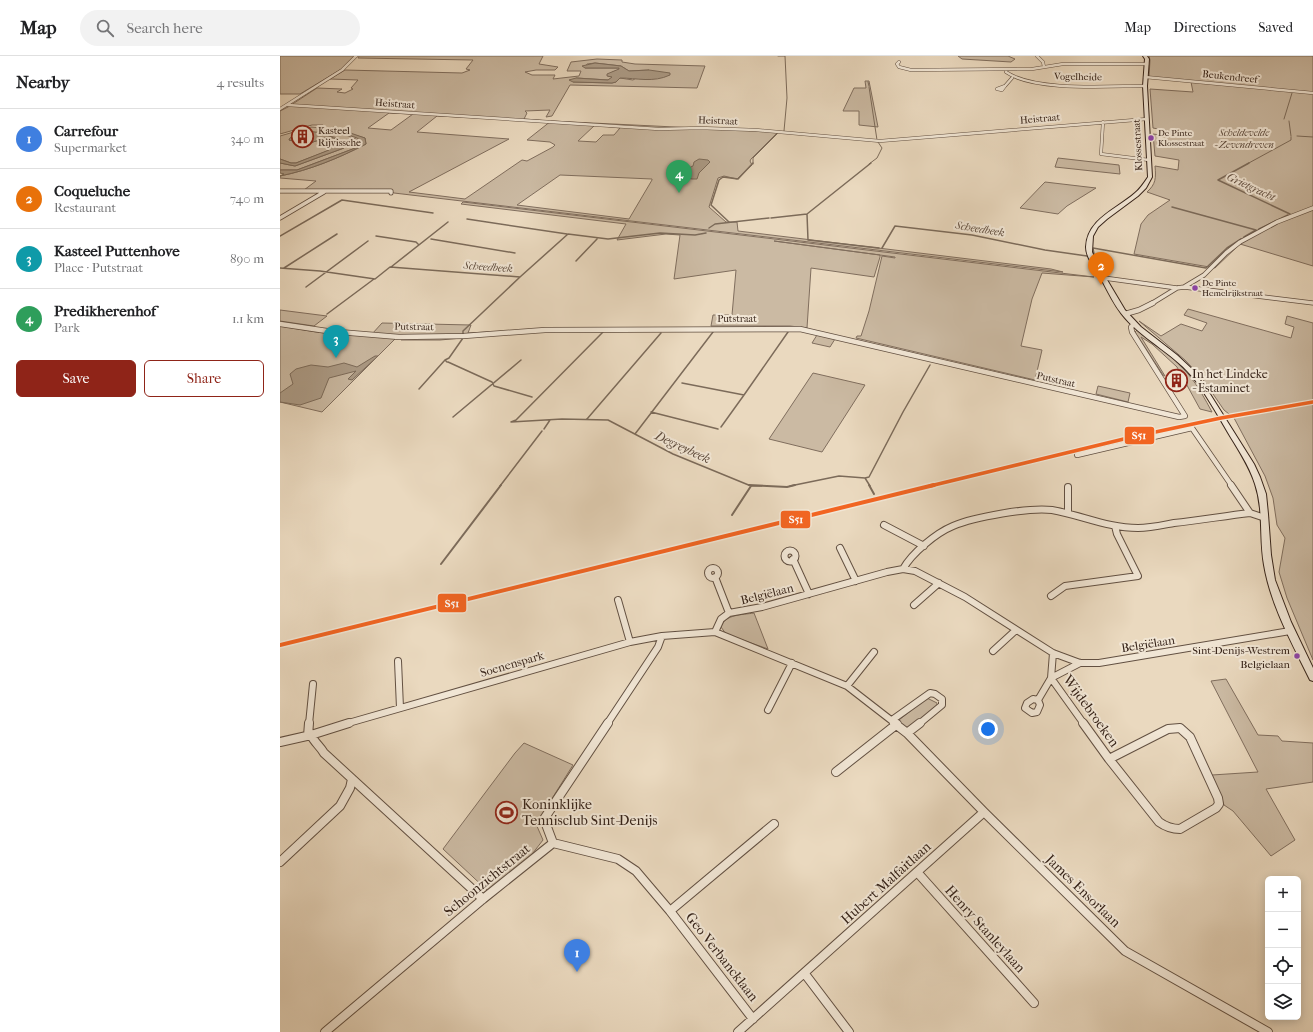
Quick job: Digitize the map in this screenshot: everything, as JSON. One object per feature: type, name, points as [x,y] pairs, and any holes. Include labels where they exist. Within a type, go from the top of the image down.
[{"type":"street","points":[[280,109],[344,68],[356,56]]},
{"type":"street","points":[[1037,56],[1043,62],[1044,67]]},
{"type":"street","name":"Klossestraat","points":[[1104,278],[1091,255],[1089,242],[1094,232],[1109,215],[1145,188],[1150,177],[1145,86],[1147,64],[1145,56]]},
{"type":"street","name":"Vogelheide","points":[[903,61],[897,64],[899,67],[906,69],[1010,70],[1032,69],[1056,64],[1147,64]]},
{"type":"street","points":[[1043,62],[1056,64]]},
{"type":"street","name":"Vogelheide","points":[[999,70],[1006,72],[1012,78],[1062,85],[1145,86]]},
{"type":"street","name":"Vogelheide","points":[[1006,72],[1010,70]]},
{"type":"street","name":"Beukendreef","points":[[1145,77],[1313,93]]},
{"type":"street","points":[[1005,86],[1012,78]]},
{"type":"street","name":"Heistraat","points":[[288,105],[659,128],[756,130],[876,141],[1147,119]]},
{"type":"street","points":[[1103,122],[1101,154],[1149,160]]},
{"type":"street","points":[[280,217],[315,196],[329,190]]},
{"type":"street","points":[[280,191],[329,190],[378,192]]},
{"type":"street","points":[[309,191],[315,196]]},
{"type":"street","points":[[1184,287],[1206,273],[1226,253],[1240,242],[1276,222],[1313,208]]},
{"type":"street","points":[[1104,278],[1177,288],[1184,287],[1313,303]]},
{"type":"street","points":[[1104,278],[1125,314],[1134,324],[1181,360],[1197,379],[1227,426],[1256,477],[1262,497],[1265,518],[1264,535],[1268,565],[1283,614],[1313,676]]},
{"type":"street","points":[[1125,314],[1136,312],[1177,288]]},
{"type":"street","name":"Putstraat","points":[[280,324],[327,331],[400,337],[464,336],[545,330],[800,329],[1179,417],[1185,416],[1132,332],[1131,327],[1134,324]]},
{"type":"street","points":[[1077,455],[1192,428],[1250,513]]},
{"type":"street","points":[[1068,487],[1068,514]]},
{"type":"street","points":[[903,569],[924,546],[937,535],[952,526],[967,521],[1019,511],[1051,510],[1115,526],[1139,528],[1250,513],[1265,518]]},
{"type":"street","points":[[884,524],[924,546]]},
{"type":"street","points":[[1051,596],[1065,586],[1138,576],[1116,534],[1115,526]]},
{"type":"street","points":[[840,548],[856,581]]},
{"type":"street","name":"Belgiëlaan","points":[[793,560],[809,594]]},
{"type":"street","name":"Belgiëlaan","points":[[718,633],[721,619],[729,613],[762,607],[903,569],[916,571],[939,582],[1053,653],[1080,663],[1099,663],[1290,631]]},
{"type":"street","name":"Belgiëlaan","points":[[715,577],[729,613]]},
{"type":"street","points":[[914,605],[939,582]]},
{"type":"street","points":[[618,600],[630,642]]},
{"type":"street","points":[[993,651],[1016,630]]},
{"type":"street","points":[[552,843],[544,819],[658,647],[662,636],[718,633]]},
{"type":"street","name":"James Ensorlaan","points":[[718,633],[847,686],[906,733],[1125,951],[1268,1032]]},
{"type":"street","name":"Soenenspark","points":[[280,742],[310,736],[330,728],[630,642],[662,636]]},
{"type":"street","points":[[847,686],[874,652]]},
{"type":"street","points":[[1038,700],[1051,678],[1053,653]]},
{"type":"street","points":[[398,661],[400,708]]},
{"type":"street","name":"Belgiëlaan","points":[[1051,678],[1080,663]]},
{"type":"street","points":[[768,710],[792,664]]},
{"type":"street","name":"Wijdebroeken","points":[[1051,678],[1109,759],[1158,822],[1167,828],[1174,830],[1180,829],[1216,808],[1219,804],[1218,798],[1190,736],[1180,728],[1168,729],[1109,759]]},
{"type":"street","points":[[313,684],[310,736],[313,740],[318,743],[324,753],[483,899]]},
{"type":"street","points":[[836,772],[930,693],[935,694],[942,699],[942,705],[906,733]]},
{"type":"street","points":[[318,743],[320,732]]},
{"type":"street","points":[[280,862],[340,806],[350,788],[352,779]]},
{"type":"street","name":"Hubert Malfaitlaan","points":[[738,1032],[805,974],[984,812]]},
{"type":"street","name":"Geo Verbancklaan","points":[[670,911],[774,824]]},
{"type":"street","name":"Schoonzichtstraat","points":[[325,1032],[552,843]]},
{"type":"street","name":"Geo Verbancklaan","points":[[552,843],[618,859],[636,871],[670,911],[753,1019]]},
{"type":"street","name":"Henry Stanleylaan","points":[[917,872],[1034,1003]]},
{"type":"street","points":[[805,974],[849,1032]]},
{"type":"green space","points":[[280,56],[354,56],[340,70],[300,94],[280,94]]},
{"type":"green space","points":[[359,56],[543,56],[539,64],[558,67],[555,70],[536,70],[525,72],[532,75],[555,75],[553,79],[579,76],[581,71],[567,71],[571,62],[597,59],[622,60],[622,62],[635,64],[705,66],[697,88],[570,85],[552,116],[546,117],[550,110],[525,111],[527,113],[524,119],[549,121],[437,116],[417,132],[509,139],[409,192],[465,199],[522,160],[527,161],[553,147],[555,145],[550,142],[527,140],[551,121],[778,132],[751,159],[750,161],[752,165],[737,179],[724,176],[718,178],[709,207],[726,222],[737,222],[738,231],[1051,269],[1063,272],[394,193],[391,191],[304,190],[316,181],[280,178],[280,176],[324,163],[366,144],[365,138],[331,129],[361,141],[361,144],[358,147],[297,170],[280,170],[280,163],[295,166],[344,148],[348,144],[338,138],[308,131],[290,138],[289,140],[307,144],[325,138],[340,144],[328,148],[330,150],[296,163],[291,163],[280,159],[280,136],[311,127],[323,128],[323,125],[312,125],[280,134],[280,111],[317,88],[342,89],[337,92],[345,93],[353,89],[351,88],[358,80],[330,79],[345,70],[462,73],[470,70],[466,69],[473,60],[358,58]],"holes":[[[595,63],[621,66],[629,71],[649,70],[633,80],[620,78],[616,82],[612,83],[573,82],[576,78],[608,80],[613,77],[608,76],[612,72],[619,70],[619,68],[585,68],[587,64]],[[389,113],[413,114],[391,130],[368,128]],[[595,125],[620,128],[614,135],[603,135],[596,142],[578,141]],[[560,175],[652,179],[629,219],[517,205]]]},
{"type":"green space","points":[[958,56],[1008,56],[1015,59],[1011,62],[962,59]]},
{"type":"green space","name":"Scheldevelde - Zevendreven","points":[[1149,56],[1313,56],[1313,266],[1240,244],[1215,268],[1134,254],[1141,224],[1148,215],[1170,200],[1147,192],[1155,180],[1155,166],[1178,170],[1179,160],[1155,156],[1153,134],[1168,136],[1169,131],[1153,128],[1150,89],[1193,92],[1191,82],[1149,77]]},
{"type":"green space","points":[[865,81],[869,81],[878,127],[859,125],[859,111],[843,111],[854,88],[866,88]]},
{"type":"green space","points":[[1058,158],[1119,165],[1120,174],[1055,167]]},
{"type":"green space","points":[[1045,182],[1096,188],[1067,206],[1058,214],[1020,208]]},
{"type":"green space","points":[[463,202],[1094,277],[1042,273],[1032,299],[1021,346],[1042,350],[1035,380],[856,338],[857,336],[861,336],[869,311],[882,256],[895,257],[880,255],[874,277],[811,268],[807,328],[790,326],[711,326],[713,315],[732,315],[736,270],[674,279],[680,235],[666,234],[617,240],[626,224],[461,204]]},
{"type":"green space","points":[[1188,309],[1291,338],[1294,327],[1285,324],[1287,316],[1313,323],[1313,660],[1287,598],[1279,572],[1285,538],[1277,525],[1273,498],[1265,476],[1234,418],[1224,410],[1202,378],[1185,360],[1139,321],[1161,336],[1181,324],[1202,331],[1207,323],[1184,315]]},
{"type":"green space","points":[[280,310],[327,316],[314,326],[280,321]]},
{"type":"green space","points":[[382,323],[471,325],[468,333],[507,331],[506,334],[440,340],[401,340],[404,336],[372,334]]},
{"type":"green space","points":[[280,326],[316,332],[396,338],[322,412],[280,402]]},
{"type":"green space","points":[[1137,330],[1183,368],[1204,397],[1212,412],[1200,409],[1177,367],[1152,344],[1141,337],[1165,376],[1163,375],[1135,332]]},
{"type":"green space","points":[[817,335],[835,339],[830,347],[812,343]]},
{"type":"green space","points":[[813,373],[865,385],[822,452],[769,439]]},
{"type":"green space","points":[[1098,386],[1130,393],[1128,402],[1096,394]]},
{"type":"green space","points":[[754,613],[768,649],[726,634],[721,627],[730,617]]},
{"type":"green space","points":[[1226,679],[1258,735],[1278,736],[1282,741],[1313,743],[1313,782],[1266,789],[1295,840],[1271,856],[1233,811],[1224,805],[1212,775],[1258,772],[1211,681]]},
{"type":"green space","points":[[927,698],[937,703],[937,707],[908,729],[899,722],[899,720]]},
{"type":"green space","name":"Koninklijke Tennisclub Sint-Denijs","points":[[524,743],[573,765],[536,824],[543,840],[529,858],[488,891],[443,849]]},
{"type":"shaded area","points":[[595,63],[621,66],[629,71],[649,70],[670,73],[670,75],[657,79],[645,80],[620,78],[616,82],[612,83],[573,82],[569,80],[576,78],[608,80],[612,77],[607,76],[607,74],[619,69],[585,68],[582,66]]},
{"type":"shaded area","points":[[333,127],[365,138],[366,144],[324,163],[280,176],[284,174],[280,173],[280,170],[297,170],[358,147],[361,144],[361,141],[357,138],[331,129]]},
{"type":"shaded area","points":[[308,131],[322,133],[348,144],[344,148],[295,166],[280,163],[280,159],[291,163],[296,163],[340,144],[325,138],[307,144],[289,140],[290,138]]},
{"type":"shaded area","points":[[699,159],[708,160],[710,162],[699,173],[697,179],[679,176],[678,173],[693,166],[694,162]]},
{"type":"shaded area","points":[[375,356],[378,356],[352,380],[348,379],[356,371],[329,378],[321,398],[300,405],[280,402],[280,393],[293,384],[290,374],[296,369],[311,365],[328,367],[344,363],[357,367]]},
{"type":"waterway","name":"Scheedbeek","points":[[778,56],[785,56],[787,98],[784,131]]},
{"type":"waterway","points":[[868,82],[869,86]]},
{"type":"waterway","points":[[869,87],[877,140]]},
{"type":"waterway","name":"Grietgracht","points":[[1284,119],[1292,93]]},
{"type":"waterway","name":"Grietgracht","points":[[1289,121],[1291,136]]},
{"type":"waterway","points":[[753,163],[753,158],[778,133]]},
{"type":"waterway","points":[[1297,136],[1313,137]]},
{"type":"waterway","name":"Grietgracht","points":[[1247,164],[1291,140],[1291,137]]},
{"type":"waterway","points":[[869,164],[877,158],[882,148],[878,142]]},
{"type":"waterway","points":[[729,222],[711,205],[719,180],[723,177],[738,179],[753,163]]},
{"type":"waterway","points":[[807,214],[871,163]]},
{"type":"waterway","name":"Grietgracht","points":[[1249,163],[1218,180],[1290,214]]},
{"type":"waterway","points":[[280,236],[342,200],[433,213]]},
{"type":"waterway","points":[[1172,207],[1256,230],[1244,237]]},
{"type":"waterway","name":"Scheedbeek","points":[[771,218],[807,214]]},
{"type":"waterway","name":"Scheedbeek","points":[[807,214],[808,240],[879,248]]},
{"type":"waterway","points":[[1259,229],[1288,215]]},
{"type":"waterway","name":"Scheedbeek","points":[[709,228],[715,224],[769,218]]},
{"type":"waterway","points":[[467,219],[567,234]]},
{"type":"waterway","points":[[391,267],[448,222]]},
{"type":"waterway","name":"Scheedbeek","points":[[882,248],[895,226],[972,235],[1045,250],[1087,256]]},
{"type":"waterway","name":"Scheedbeek","points":[[520,277],[568,234],[608,239],[660,233],[695,235],[706,233]]},
{"type":"waterway","points":[[284,268],[337,234]]},
{"type":"waterway","points":[[376,236],[416,242],[418,244]]},
{"type":"waterway","points":[[431,239],[515,253]]},
{"type":"waterway","points":[[576,261],[597,239]]},
{"type":"waterway","name":"Scheedbeek","points":[[1094,254],[1093,248],[1206,268],[1227,248],[1241,239]]},
{"type":"waterway","points":[[326,272],[368,241]]},
{"type":"waterway","name":"Scheedbeek","points":[[326,272],[375,279],[390,267],[520,277]]},
{"type":"waterway","name":"Scheedbeek","points":[[280,268],[326,272]]},
{"type":"waterway","points":[[306,287],[326,272]]},
{"type":"waterway","name":"Degreybeek","points":[[463,334],[463,331],[520,277]]},
{"type":"waterway","points":[[327,314],[374,279]]},
{"type":"waterway","name":"Degreybeek","points":[[603,332],[516,420],[511,422],[562,419],[608,420],[673,454],[751,486]]},
{"type":"waterway","points":[[652,412],[713,332]]},
{"type":"waterway","points":[[744,395],[788,332]]},
{"type":"waterway","points":[[587,419],[661,333]]},
{"type":"waterway","name":"Degreybeek","points":[[445,360],[449,358],[463,338]]},
{"type":"waterway","points":[[419,389],[445,360]]},
{"type":"waterway","points":[[493,384],[521,360]]},
{"type":"waterway","name":"Degreybeek","points":[[448,362],[493,384]]},
{"type":"waterway","points":[[865,478],[869,477],[903,412],[930,365]]},
{"type":"waterway","points":[[682,383],[744,395]]},
{"type":"waterway","points":[[453,417],[493,384]]},
{"type":"waterway","name":"Degreybeek","points":[[493,384],[494,386],[532,397]]},
{"type":"waterway","points":[[721,427],[744,395]]},
{"type":"waterway","points":[[635,434],[652,412]]},
{"type":"waterway","points":[[652,412],[718,429]]},
{"type":"waterway","points":[[544,429],[550,420]]},
{"type":"waterway","points":[[500,486],[542,431]]},
{"type":"waterway","name":"Degreybeek","points":[[790,486],[839,476],[865,478]]},
{"type":"waterway","name":"Degreybeek","points":[[865,478],[870,486]]},
{"type":"waterway","points":[[441,564],[501,485]]},
{"type":"waterway","name":"Degreybeek","points":[[749,485],[787,487],[795,485]]},
{"type":"waterway","name":"Degreybeek","points":[[869,485],[874,494]]},
{"type":"waterway","points":[[732,515],[751,486]]},
{"type":"waterway","name":"Degreybeek","points":[[751,486],[762,486]]},
{"type":"transit line","name":"S51","points":[[280,645],[1132,437],[1221,418],[1313,402]]},
{"type":"place","name":"Kasteel Rijvissche","points":[[302,137]]},
{"type":"place","name":"De Pinte Klossestraat","points":[[1151,138]]},
{"type":"place","name":"Predikherenhof","points":[[679,193]]},
{"type":"place","name":"Coqueluche","points":[[1101,285]]},
{"type":"place","name":"De Pinte Hemelrijkstraat","points":[[1195,288]]},
{"type":"place","name":"Kasteel Puttenhove","points":[[336,358]]},
{"type":"place","name":"In het Lindeke - Estaminet","points":[[1176,381]]},
{"type":"place","name":"Sint-Denijs-Westrem Belgielaan","points":[[1297,656]]},
{"type":"place","name":"Koninklijke Tennisclub Sint-Denijs","points":[[507,812]]},
{"type":"place","name":"Carrefour","points":[[577,972]]}]
